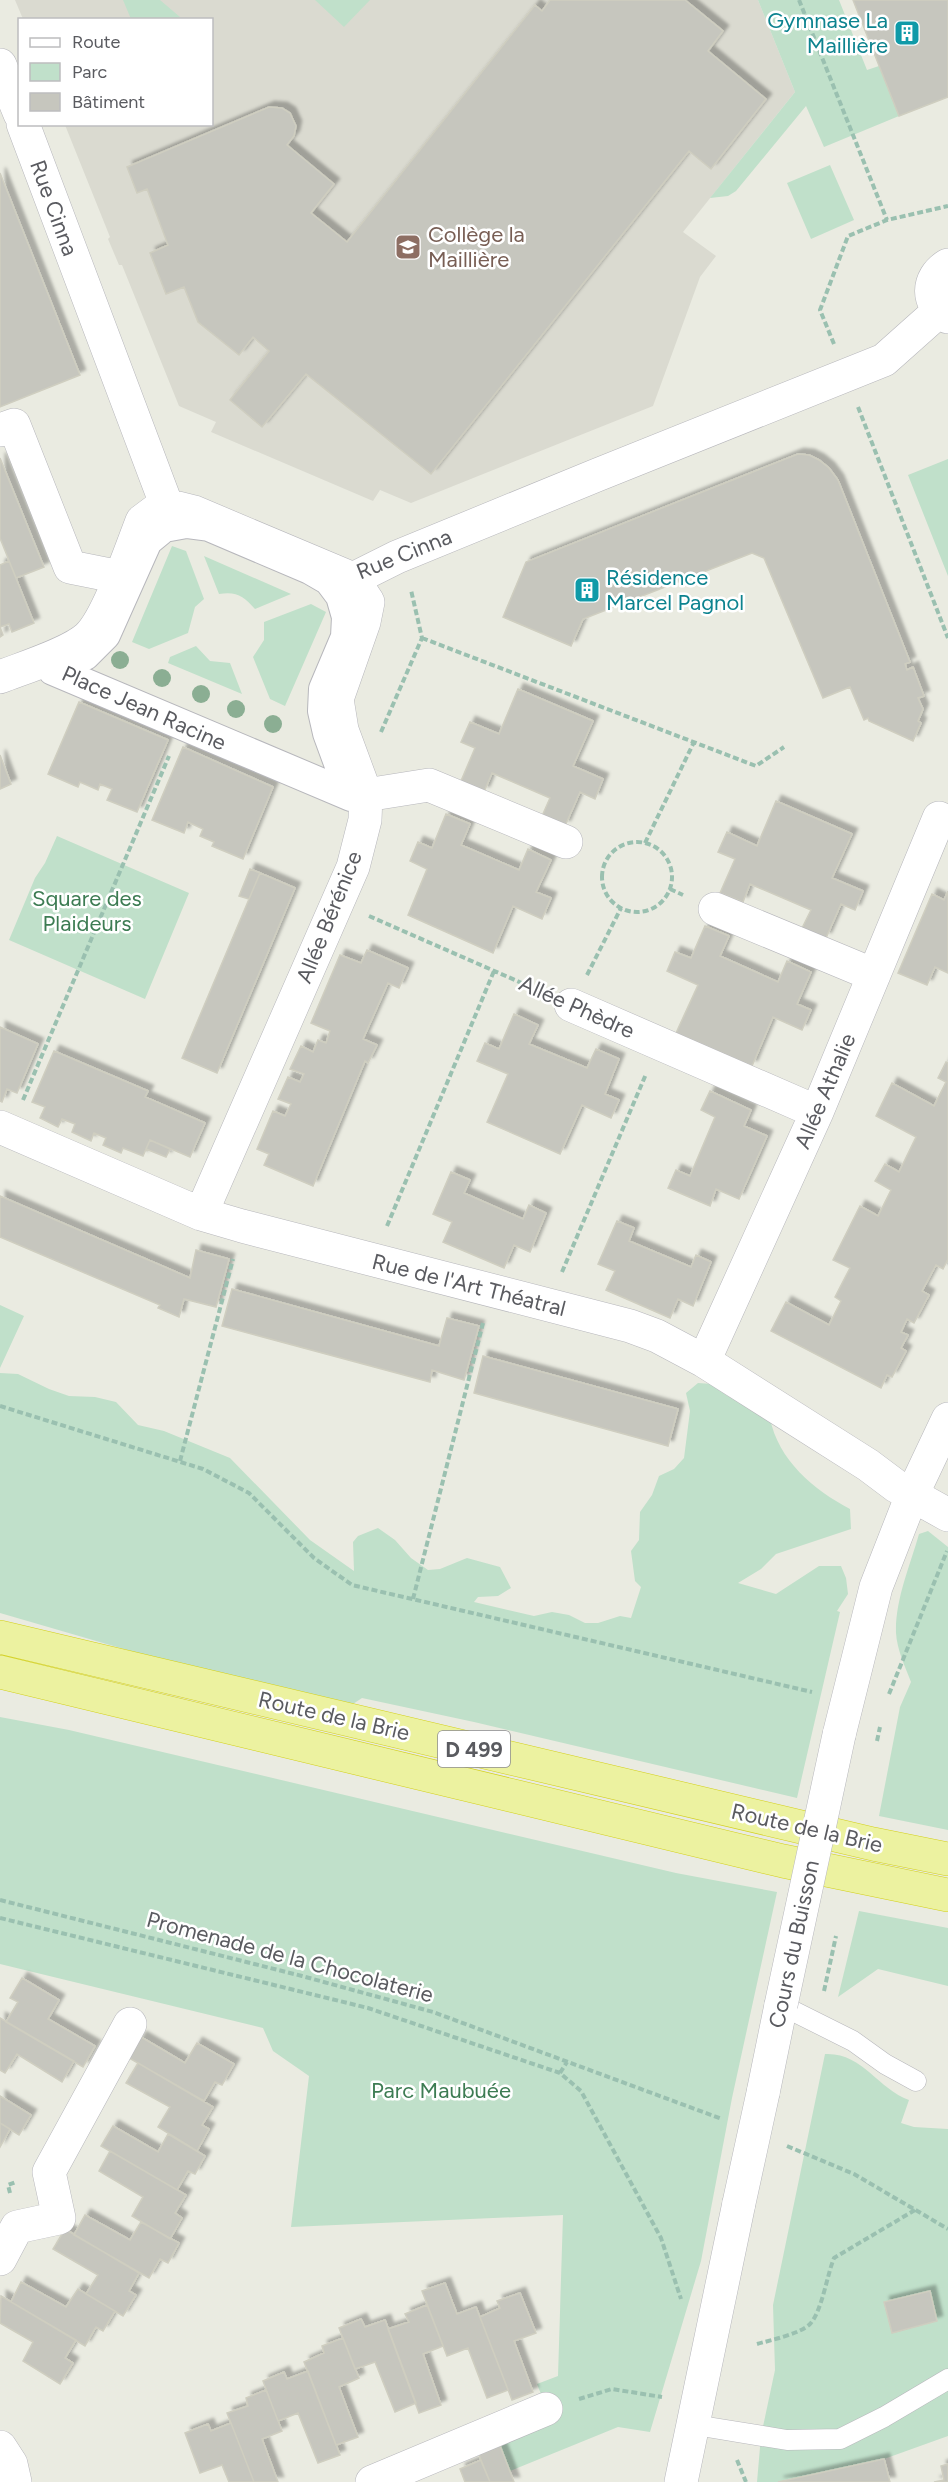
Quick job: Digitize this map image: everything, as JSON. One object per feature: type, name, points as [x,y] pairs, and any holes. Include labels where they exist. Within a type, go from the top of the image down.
[{"type":"highway","name":"Route de la Brie","points":[[0,1637],[873,1844],[948,1859]]},
{"type":"highway","name":"Route de la Brie","points":[[0,1672],[771,1858],[948,1895]]},
{"type":"highway","points":[[0,1695],[43,1704],[121,1701]]},
{"type":"street","name":"Rue Cinna","points":[[0,65],[18,106]]},
{"type":"street","name":"Rue Cinna","points":[[26,126],[168,509],[194,512],[353,579],[397,557],[884,360],[944,314]]},
{"type":"street","points":[[944,314],[931,295],[931,286],[939,270],[948,265]]},
{"type":"street","points":[[0,430],[14,424],[70,567],[120,577]]},
{"type":"street","points":[[0,677],[70,648],[88,638],[99,622],[120,577],[142,521],[154,512],[168,509]]},
{"type":"street","name":"Place Jean Racine","points":[[199,523],[310,569],[329,580],[341,596],[345,606],[347,627],[346,637],[324,689],[322,711],[351,796],[183,725],[53,670],[85,655],[105,635],[147,541],[164,527],[199,523]]},
{"type":"street","name":"Allée Bérénice","points":[[201,1214],[353,867],[365,820],[378,793],[342,730],[337,699],[364,622],[368,602],[353,579]]},
{"type":"street","points":[[378,793],[429,785],[566,842]]},
{"type":"street","name":"Allée Athalie","points":[[704,1361],[817,1112],[874,975],[943,820]]},
{"type":"street","points":[[715,909],[874,975]]},
{"type":"street","name":"Allée Phèdre","points":[[571,1005],[817,1112]]},
{"type":"street","name":"Rue de l'Art Théatral","points":[[5,1129],[201,1214],[242,1227],[630,1326],[657,1336],[704,1361],[868,1465],[912,1496],[948,1515]]},
{"type":"street","name":"Cours du Buisson","points":[[681,2482],[847,1700],[876,1587],[912,1496],[948,1419]]},
{"type":"street","points":[[0,2259],[17,2227],[59,2218],[49,2172],[130,2024]]},
{"type":"street","points":[[372,2482],[546,2409]]},
{"type":"street","points":[[0,2447],[11,2464],[15,2482]]},
{"type":"lane","points":[[781,2005],[853,2041],[885,2064],[916,2081]]},
{"type":"lane","points":[[694,2425],[787,2440],[840,2439],[884,2417],[948,2379]]},
{"type":"path","points":[[799,0],[887,220]]},
{"type":"path","points":[[948,206],[887,220],[848,236],[820,310],[948,638]]},
{"type":"path","points":[[378,793],[377,740],[422,638],[408,576],[397,557]]},
{"type":"path","points":[[422,638],[756,766],[784,747]]},
{"type":"path","points":[[5,1129],[183,725]]},
{"type":"path","points":[[645,843],[694,742]]},
{"type":"path","points":[[645,843],[656,848],[665,856],[672,878],[670,889],[656,907],[645,912],[633,912],[613,902],[603,883],[606,861],[613,852],[623,846],[645,843]]},
{"type":"path","name":"Allée Phèdre","points":[[338,902],[571,1005]]},
{"type":"path","points":[[571,1005],[621,908]]},
{"type":"path","points":[[375,1261],[392,1214],[494,971]]},
{"type":"path","points":[[547,1305],[660,1043]]},
{"type":"path","points":[[180,1461],[242,1227]]},
{"type":"path","points":[[413,1599],[492,1291]]},
{"type":"path","points":[[0,1406],[203,1469],[249,1493],[314,1558],[352,1585],[847,1700]]},
{"type":"path","points":[[886,1699],[948,1547]]},
{"type":"path","points":[[880,1727],[881,1718]]},
{"type":"path","name":"Promenade de la Chocolaterie","points":[[0,1900],[280,1970],[433,2012],[567,2062],[560,2073]]},
{"type":"path","points":[[0,1918],[368,2008],[560,2073],[581,2091],[661,2238],[682,2303]]},
{"type":"path","points":[[757,2344],[777,2339],[809,2325],[817,2312],[834,2258],[916,2210]]},
{"type":"path","points":[[546,2409],[612,2389],[668,2398]]},
{"type":"path","points":[[733,2451],[746,2482]]},
{"type":"shaded area","name":"Collège la Maillière","points":[[15,0],[758,0],[795,92],[683,232],[716,256],[700,277],[653,406],[411,503],[380,490],[373,501],[211,432],[216,422],[179,406],[122,265],[119,265],[108,239],[110,237],[65,126],[213,126],[213,18],[23,18]]},
{"type":"green space","points":[[123,0],[160,0],[180,17],[176,18],[131,18]]},
{"type":"green space","points":[[315,0],[370,0],[344,27]]},
{"type":"green space","points":[[758,0],[839,0],[867,70],[879,66],[899,116],[824,147],[806,106],[736,191],[728,196],[710,198],[795,92]]},
{"type":"green space","points":[[830,165],[854,220],[811,239],[787,183]]},
{"type":"green space","points":[[948,459],[948,576],[908,475]]},
{"type":"green space","points":[[172,546],[186,551],[204,599],[195,607],[188,633],[149,649],[132,642]]},
{"type":"green space","points":[[204,556],[291,594],[255,609],[239,596],[230,593],[219,594]]},
{"type":"green space","points":[[311,604],[326,612],[285,706],[270,699],[253,657],[264,640],[264,622]]},
{"type":"green space","points":[[196,646],[210,661],[230,663],[242,694],[168,663],[170,657]]},
{"type":"green space","name":"Square des Plaideurs","points":[[57,836],[189,893],[145,999],[9,940],[35,878],[45,863]]},
{"type":"green space","points":[[0,1305],[24,1316],[0,1368]]},
{"type":"green space","points":[[0,1373],[18,1374],[69,1396],[95,1397],[116,1402],[138,1425],[164,1431],[230,1458],[310,1540],[354,1571],[353,1542],[358,1536],[378,1528],[428,1570],[440,1569],[467,1558],[500,1567],[511,1588],[498,1596],[478,1597],[474,1602],[534,1616],[552,1612],[569,1615],[585,1623],[598,1623],[620,1616],[631,1618],[641,1587],[635,1581],[631,1551],[639,1540],[640,1512],[652,1495],[659,1476],[674,1469],[684,1458],[690,1411],[686,1393],[698,1383],[712,1384],[726,1395],[770,1418],[774,1433],[789,1460],[823,1493],[850,1509],[851,1529],[776,1554],[761,1569],[738,1583],[776,1594],[819,1566],[841,1566],[846,1578],[848,1594],[837,1611],[840,1612],[797,1798],[362,1698],[350,1706],[189,1668],[0,1613]]},
{"type":"green space","points":[[928,1531],[948,1547],[948,1830],[879,1816],[900,1707],[911,1682],[897,1639],[898,1608],[919,1534]]},
{"type":"green space","name":"Parc Maubuée","points":[[0,1717],[69,1730],[676,1873],[777,1892],[732,2098],[701,2261],[650,2432],[618,2427],[510,2471],[499,2443],[552,2422],[537,2384],[558,2376],[563,2215],[291,2227],[309,2076],[273,2051],[263,2028],[0,1964]]},
{"type":"green space","points":[[859,1911],[948,1928],[948,1986],[878,1969],[838,1997]]},
{"type":"green space","points":[[825,2054],[838,2055],[860,2065],[888,2088],[909,2100],[901,2123],[914,2127],[948,2129],[948,2436],[884,2459],[778,2482],[757,2482],[761,2436],[775,2370],[773,2305]]},
{"type":"building","points":[[550,0],[685,0],[723,31],[708,51],[766,99],[711,169],[689,151],[431,474],[306,374],[262,427],[230,400],[269,351],[253,337],[239,355],[198,322],[184,287],[166,294],[150,253],[168,245],[147,189],[137,193],[127,167],[269,107],[282,108],[290,113],[296,126],[294,136],[287,145],[334,184],[311,213],[347,242],[535,5],[542,11]]},
{"type":"building","name":"Gymnase La Maillière","points":[[853,0],[948,0],[948,97],[899,116]]},
{"type":"building","points":[[0,173],[80,375],[0,407]]},
{"type":"building","name":"Résidence Marcel Pagnol","points":[[798,454],[809,455],[819,460],[838,480],[910,662],[905,664],[907,670],[913,667],[924,696],[918,698],[923,709],[918,721],[921,723],[913,741],[869,721],[868,718],[864,720],[850,687],[823,698],[764,558],[752,553],[583,619],[571,646],[503,617],[526,562]]},
{"type":"building","points":[[0,458],[44,567],[16,578],[0,538]]},
{"type":"building","points":[[9,561],[34,623],[12,632],[9,624],[0,627],[0,565]]},
{"type":"building","points":[[518,689],[593,721],[573,766],[603,779],[595,799],[580,792],[565,826],[542,816],[550,798],[492,773],[484,792],[461,781],[475,748],[461,742],[470,722],[499,734]]},
{"type":"building","points":[[79,702],[168,740],[137,812],[107,800],[112,789],[100,784],[98,790],[80,782],[78,787],[48,774]]},
{"type":"building","points":[[183,747],[273,787],[243,859],[212,846],[214,842],[200,836],[203,829],[188,822],[184,833],[152,820]]},
{"type":"building","points":[[0,755],[11,784],[0,789]]},
{"type":"building","points":[[776,801],[852,834],[832,878],[863,891],[855,910],[841,904],[826,938],[802,928],[811,910],[750,884],[743,902],[720,893],[735,859],[718,852],[727,832],[757,846]]},
{"type":"building","points":[[446,814],[470,824],[461,845],[519,870],[528,849],[551,860],[536,892],[551,898],[542,919],[513,906],[493,953],[408,915],[427,869],[410,861],[418,842],[432,848]]},
{"type":"building","points":[[250,869],[260,873],[249,899],[239,896]]},
{"type":"building","points":[[260,873],[295,888],[217,1073],[182,1058]]},
{"type":"building","points":[[948,891],[948,973],[935,967],[927,985],[898,973],[932,894],[944,900]]},
{"type":"building","points":[[705,926],[729,936],[720,956],[778,982],[787,961],[811,972],[797,1004],[811,1010],[802,1030],[773,1017],[752,1066],[676,1033],[698,985],[667,971],[675,952],[691,958]]},
{"type":"building","points":[[367,950],[408,968],[399,988],[388,983],[363,1039],[377,1045],[368,1063],[365,1061],[313,1186],[264,1165],[269,1154],[257,1149],[273,1111],[285,1116],[291,1104],[278,1099],[288,1077],[300,1082],[304,1074],[290,1069],[301,1046],[313,1052],[318,1040],[326,1043],[330,1031],[311,1023],[340,955],[361,963]]},
{"type":"building","points":[[514,1014],[538,1025],[529,1044],[587,1068],[596,1049],[619,1059],[605,1094],[619,1100],[611,1118],[582,1105],[560,1154],[487,1122],[508,1074],[477,1061],[485,1043],[499,1049]]},
{"type":"building","points":[[0,1027],[38,1044],[17,1093],[7,1089],[2,1102],[0,1101]]},
{"type":"building","points":[[54,1051],[148,1091],[145,1097],[205,1123],[190,1157],[150,1140],[143,1156],[123,1148],[121,1153],[103,1145],[106,1138],[94,1133],[91,1141],[72,1132],[75,1124],[62,1119],[58,1127],[40,1118],[45,1107],[32,1102]]},
{"type":"building","points":[[946,1062],[948,1063],[948,1259],[943,1269],[936,1265],[922,1291],[929,1295],[914,1323],[907,1319],[901,1332],[908,1335],[901,1348],[906,1351],[892,1377],[887,1375],[881,1388],[771,1331],[786,1302],[829,1325],[841,1301],[835,1297],[850,1268],[833,1260],[860,1206],[878,1216],[891,1190],[875,1181],[885,1164],[899,1172],[916,1137],[876,1116],[892,1083],[934,1106],[946,1082],[938,1078]]},
{"type":"building","points":[[710,1091],[751,1110],[744,1126],[767,1136],[739,1199],[716,1189],[710,1206],[668,1188],[676,1170],[690,1176],[715,1117],[701,1110]]},
{"type":"building","points":[[150,1140],[170,1149],[166,1157],[146,1149]]},
{"type":"building","points":[[451,1172],[470,1180],[464,1193],[523,1219],[529,1205],[546,1213],[530,1252],[514,1245],[504,1268],[443,1242],[452,1222],[433,1214]]},
{"type":"building","points":[[0,1196],[190,1278],[196,1250],[229,1259],[216,1307],[184,1299],[179,1317],[158,1308],[160,1305],[0,1237]]},
{"type":"building","points":[[617,1221],[634,1228],[629,1241],[691,1267],[696,1255],[711,1262],[693,1306],[678,1299],[670,1318],[606,1290],[615,1271],[598,1264]]},
{"type":"building","points":[[232,1289],[439,1346],[447,1318],[479,1326],[464,1380],[432,1370],[430,1382],[222,1326]]},
{"type":"building","points":[[483,1356],[678,1409],[668,1446],[474,1393]]},
{"type":"building","points":[[22,1978],[59,2000],[48,2019],[95,2046],[83,2067],[6,2022],[18,2002],[10,1998]]},
{"type":"building","points":[[0,2018],[74,2061],[62,2082],[17,2054],[5,2073],[0,2070]]},
{"type":"building","points":[[141,2037],[185,2063],[197,2043],[234,2064],[222,2085],[215,2082],[204,2101],[129,2058]]},
{"type":"building","points":[[138,2063],[213,2107],[202,2125],[209,2129],[197,2151],[158,2127],[170,2107],[126,2083]]},
{"type":"building","points":[[0,2096],[31,2115],[19,2135],[0,2123]]},
{"type":"building","points":[[0,2123],[10,2129],[0,2147]]},
{"type":"building","points":[[113,2126],[158,2152],[168,2134],[205,2156],[195,2174],[188,2171],[177,2190],[101,2146]]},
{"type":"building","points":[[110,2151],[186,2195],[175,2213],[182,2218],[170,2239],[132,2216],[143,2197],[99,2171]]},
{"type":"building","points":[[85,2215],[130,2240],[141,2222],[179,2243],[168,2263],[160,2259],[149,2278],[74,2235]]},
{"type":"building","points":[[65,2229],[139,2273],[129,2291],[136,2295],[123,2316],[86,2294],[98,2275],[53,2249]]},
{"type":"building","points":[[21,2282],[66,2307],[78,2289],[115,2311],[103,2331],[96,2327],[85,2346],[11,2302]]},
{"type":"building","points":[[445,2283],[457,2314],[476,2307],[508,2390],[487,2398],[468,2348],[447,2356],[422,2291]]},
{"type":"building","points":[[930,2291],[937,2321],[892,2333],[884,2302]]},
{"type":"building","points":[[520,2293],[536,2333],[514,2341],[533,2392],[512,2400],[480,2317],[500,2308],[497,2301]]},
{"type":"building","points":[[1,2296],[76,2340],[65,2358],[73,2363],[60,2384],[23,2361],[33,2342],[0,2323]]},
{"type":"building","points":[[427,2305],[443,2346],[423,2354],[441,2405],[419,2413],[388,2329],[409,2322],[405,2314]]},
{"type":"building","points":[[361,2319],[365,2327],[385,2320],[416,2403],[395,2412],[375,2362],[355,2369],[339,2328]]},
{"type":"building","points":[[343,2338],[359,2378],[339,2387],[358,2437],[336,2445],[304,2362],[324,2353],[322,2346]]},
{"type":"building","points":[[308,2371],[340,2455],[318,2463],[298,2413],[278,2421],[263,2381],[284,2372],[287,2379]]},
{"type":"building","points":[[266,2390],[282,2431],[262,2439],[278,2482],[254,2482],[227,2413],[248,2406],[246,2398]]},
{"type":"building","points":[[231,2423],[254,2482],[229,2482],[222,2465],[200,2473],[185,2433],[208,2424],[211,2431]]},
{"type":"building","points":[[499,2443],[514,2482],[490,2482],[481,2461],[478,2451]]},
{"type":"building","points":[[884,2459],[890,2482],[778,2482]]},
{"type":"building","points":[[481,2460],[490,2482],[465,2482],[460,2469]]},
{"type":"building","points":[[948,2464],[948,2482],[934,2482],[944,2480],[941,2466]]},
{"type":"place","name":"Gymnase La Maillière","points":[[907,33]]},
{"type":"place","name":"Collège la Maillière","points":[[408,247]]},
{"type":"place","name":"Résidence Marcel Pagnol","points":[[587,590]]}]
